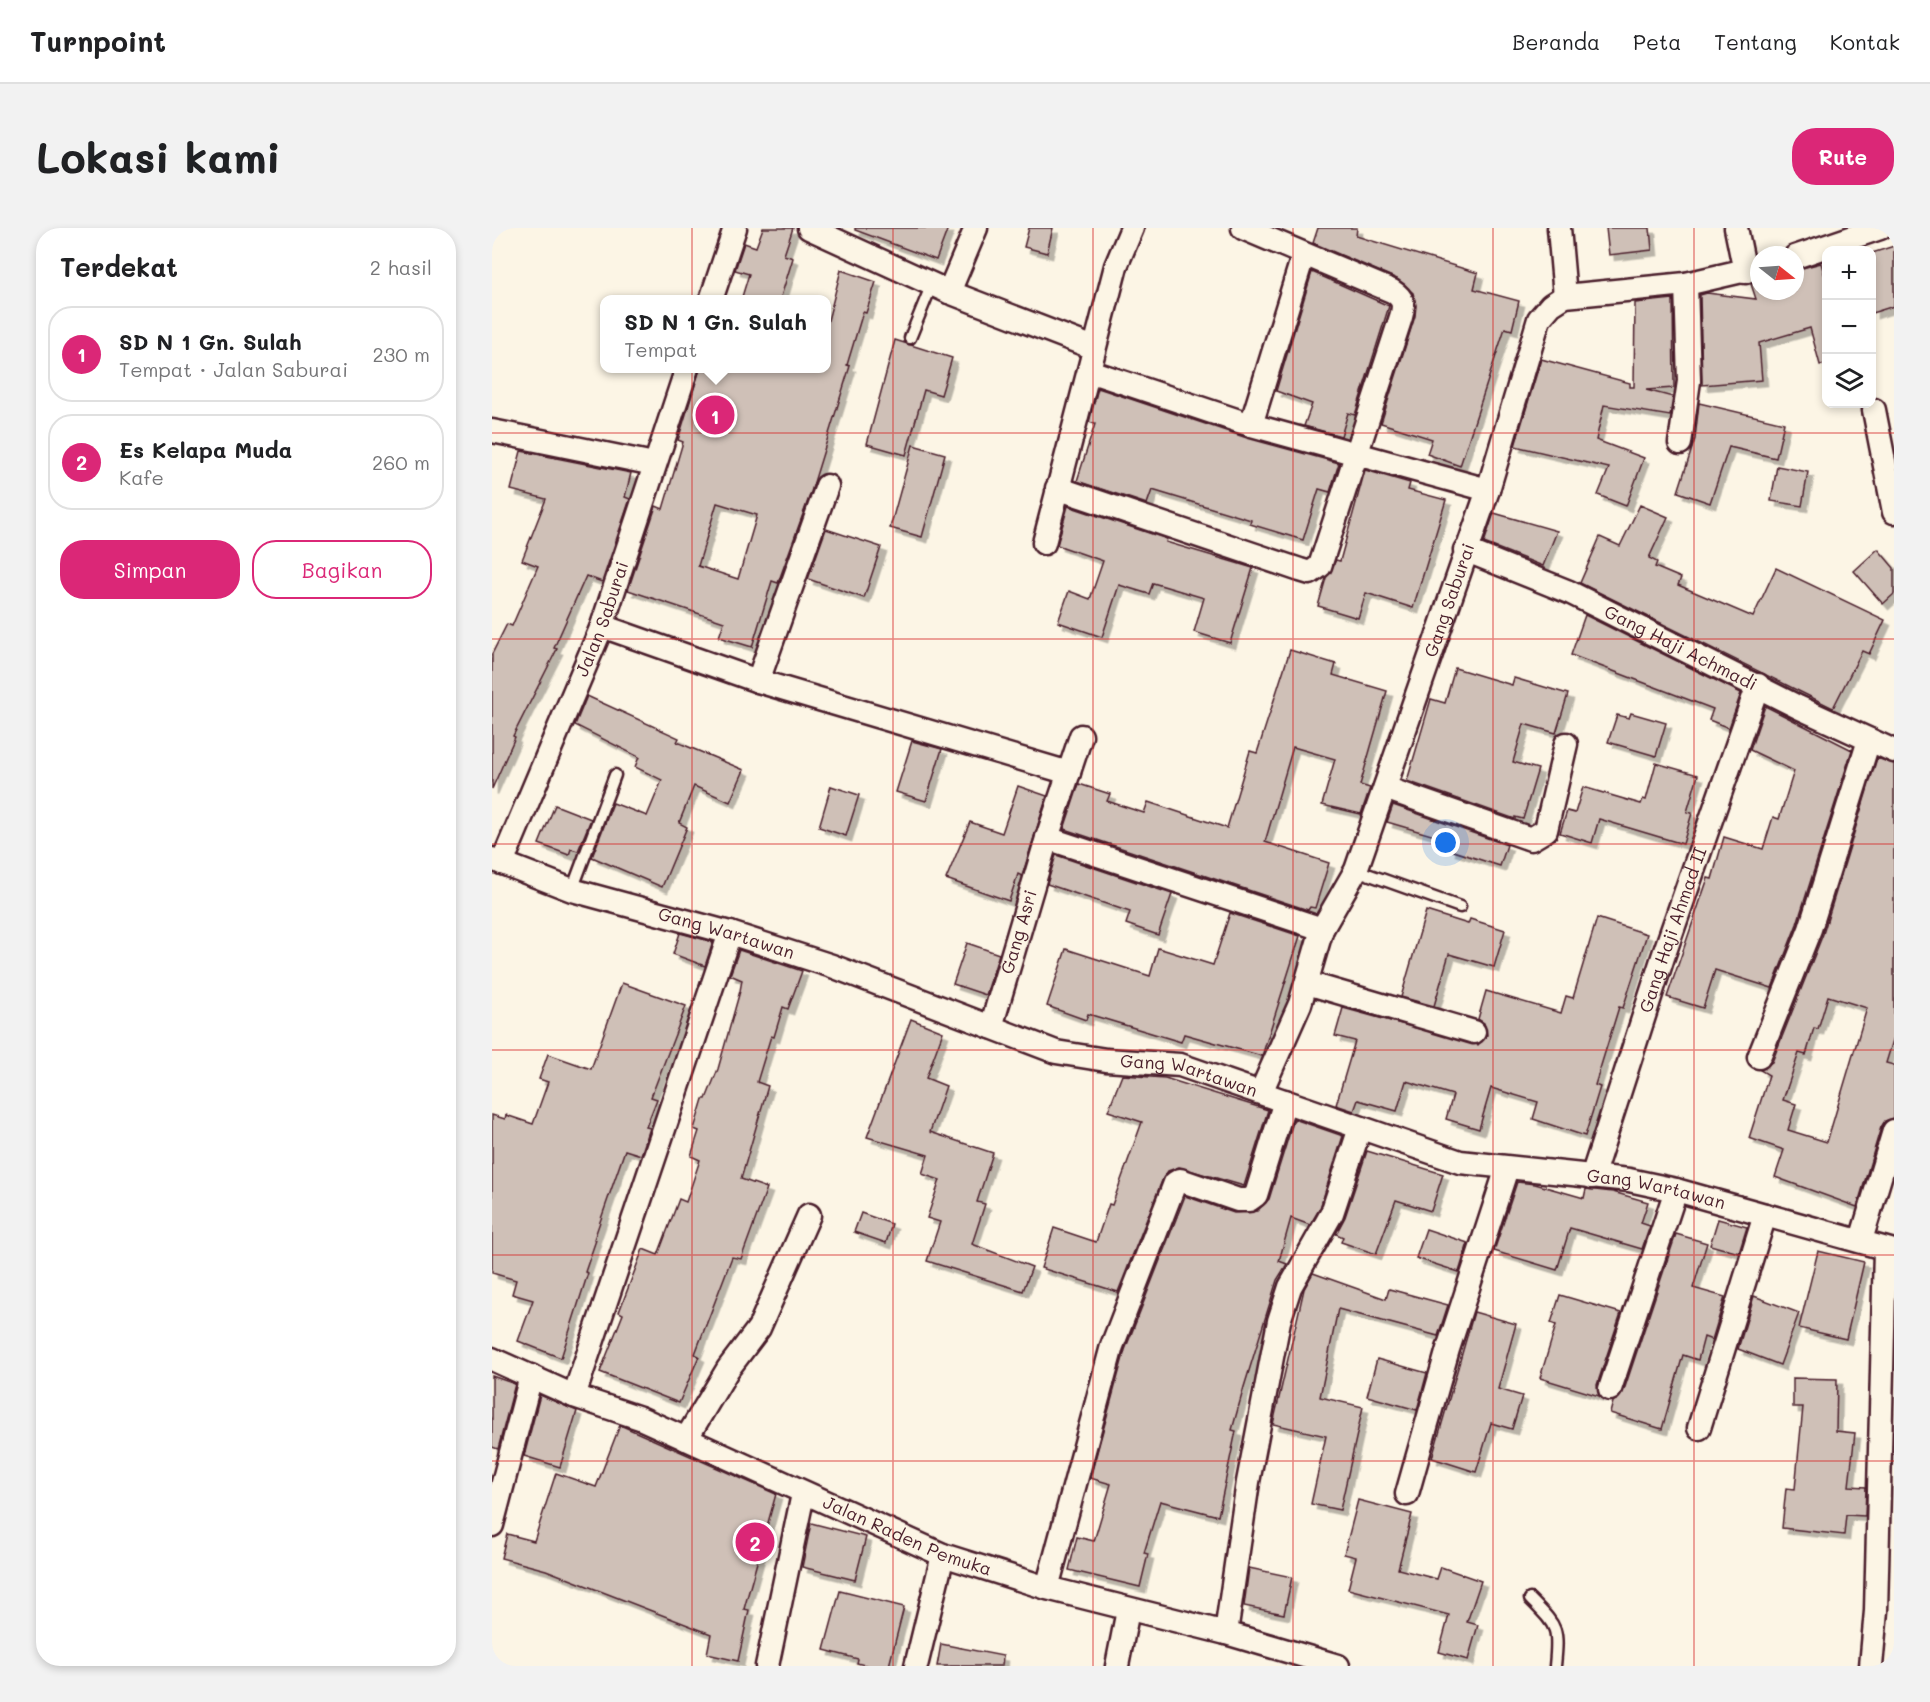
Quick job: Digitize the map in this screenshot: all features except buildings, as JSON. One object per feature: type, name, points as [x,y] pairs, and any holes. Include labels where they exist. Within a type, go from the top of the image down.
[{"type":"street","points":[[713,295],[735,228]]},
{"type":"street","points":[[809,228],[940,288],[1094,348]]},
{"type":"street","points":[[940,288],[976,228]]},
{"type":"street","points":[[1044,543],[1116,266],[1132,228]]},
{"type":"street","points":[[1057,488],[1310,573],[1320,566],[1401,317],[1403,303],[1392,291],[1303,256],[1243,228]]},
{"type":"street","points":[[1558,228],[1565,296],[1686,284],[1750,269]]},
{"type":"street","points":[[1736,228],[1750,264]]},
{"type":"street","points":[[1804,254],[1880,228]]},
{"type":"street","points":[[1251,425],[1303,256]]},
{"type":"street","points":[[1680,443],[1689,381],[1686,284]]},
{"type":"street","name":"Gang Saburai","points":[[1261,1092],[1307,983],[1322,929],[1356,870],[1465,550],[1488,490],[1539,319],[1551,305],[1565,296]]},
{"type":"street","points":[[1089,371],[1251,425],[1488,490]]},
{"type":"street","name":"Jalan Saburai","points":[[497,861],[602,626],[686,373]]},
{"type":"street","points":[[1875,410],[1894,512]]},
{"type":"street","points":[[492,431],[654,464]]},
{"type":"street","points":[[758,681],[827,486]]},
{"type":"street","name":"Gang Haji Achmadi","points":[[1465,550],[1569,592],[1894,751]]},
{"type":"street","points":[[602,626],[758,681],[1069,773]]},
{"type":"street","name":"Gang Haji Ahmad II","points":[[1592,1177],[1663,957],[1758,685]]},
{"type":"street","name":"Gang Asri","points":[[991,1026],[1047,838],[1081,736]]},
{"type":"street","points":[[1759,1057],[1810,929],[1869,740]]},
{"type":"street","points":[[1385,788],[1531,839],[1546,830],[1566,744]]},
{"type":"street","points":[[1047,838],[1322,929]]},
{"type":"street","name":"Gang Wartawan","points":[[497,861],[572,890],[730,933],[832,966],[1056,1052],[1106,1060],[1180,1065],[1460,1162],[1629,1180],[1676,1190],[1890,1250]]},
{"type":"street","points":[[574,1396],[730,933]]},
{"type":"street","points":[[1307,983],[1474,1032]]},
{"type":"street","points":[[1047,1588],[1112,1346],[1175,1183],[1180,1180],[1238,1200],[1249,1200],[1256,1195],[1285,1101]]},
{"type":"street","points":[[1226,1633],[1248,1482],[1279,1321],[1290,1287],[1332,1213],[1360,1128]]},
{"type":"street","points":[[1861,1240],[1894,1131]]},
{"type":"street","points":[[1407,1494],[1448,1349],[1507,1168]]},
{"type":"street","points":[[1610,1389],[1676,1190]]},
{"type":"street","points":[[686,1439],[728,1369],[759,1328],[809,1215]]},
{"type":"street","points":[[1699,1428],[1765,1215]]},
{"type":"street","points":[[1871,1666],[1876,1611],[1890,1250]]},
{"type":"street","name":"Jalan Raden Pemuka","points":[[492,1359],[574,1396],[640,1418],[803,1494],[943,1555],[1047,1588],[1226,1633],[1278,1658],[1338,1666]]},
{"type":"street","points":[[492,1525],[531,1376]]},
{"type":"street","points":[[773,1664],[803,1494]]},
{"type":"street","points":[[916,1666],[943,1555]]},
{"type":"street","points":[[1117,1666],[1128,1610]]},
{"type":"lane","points":[[910,338],[940,288]]},
{"type":"lane","points":[[572,890],[615,775]]},
{"type":"lane","points":[[1356,870],[1460,908]]},
{"type":"lane","points":[[1530,1599],[1556,1627],[1555,1666]]},
{"type":"place","name":"SD N 1 Gn. Sulah","points":[[715,415]]},
{"type":"place","name":"Es Kelapa Muda","points":[[755,1542]]}]
